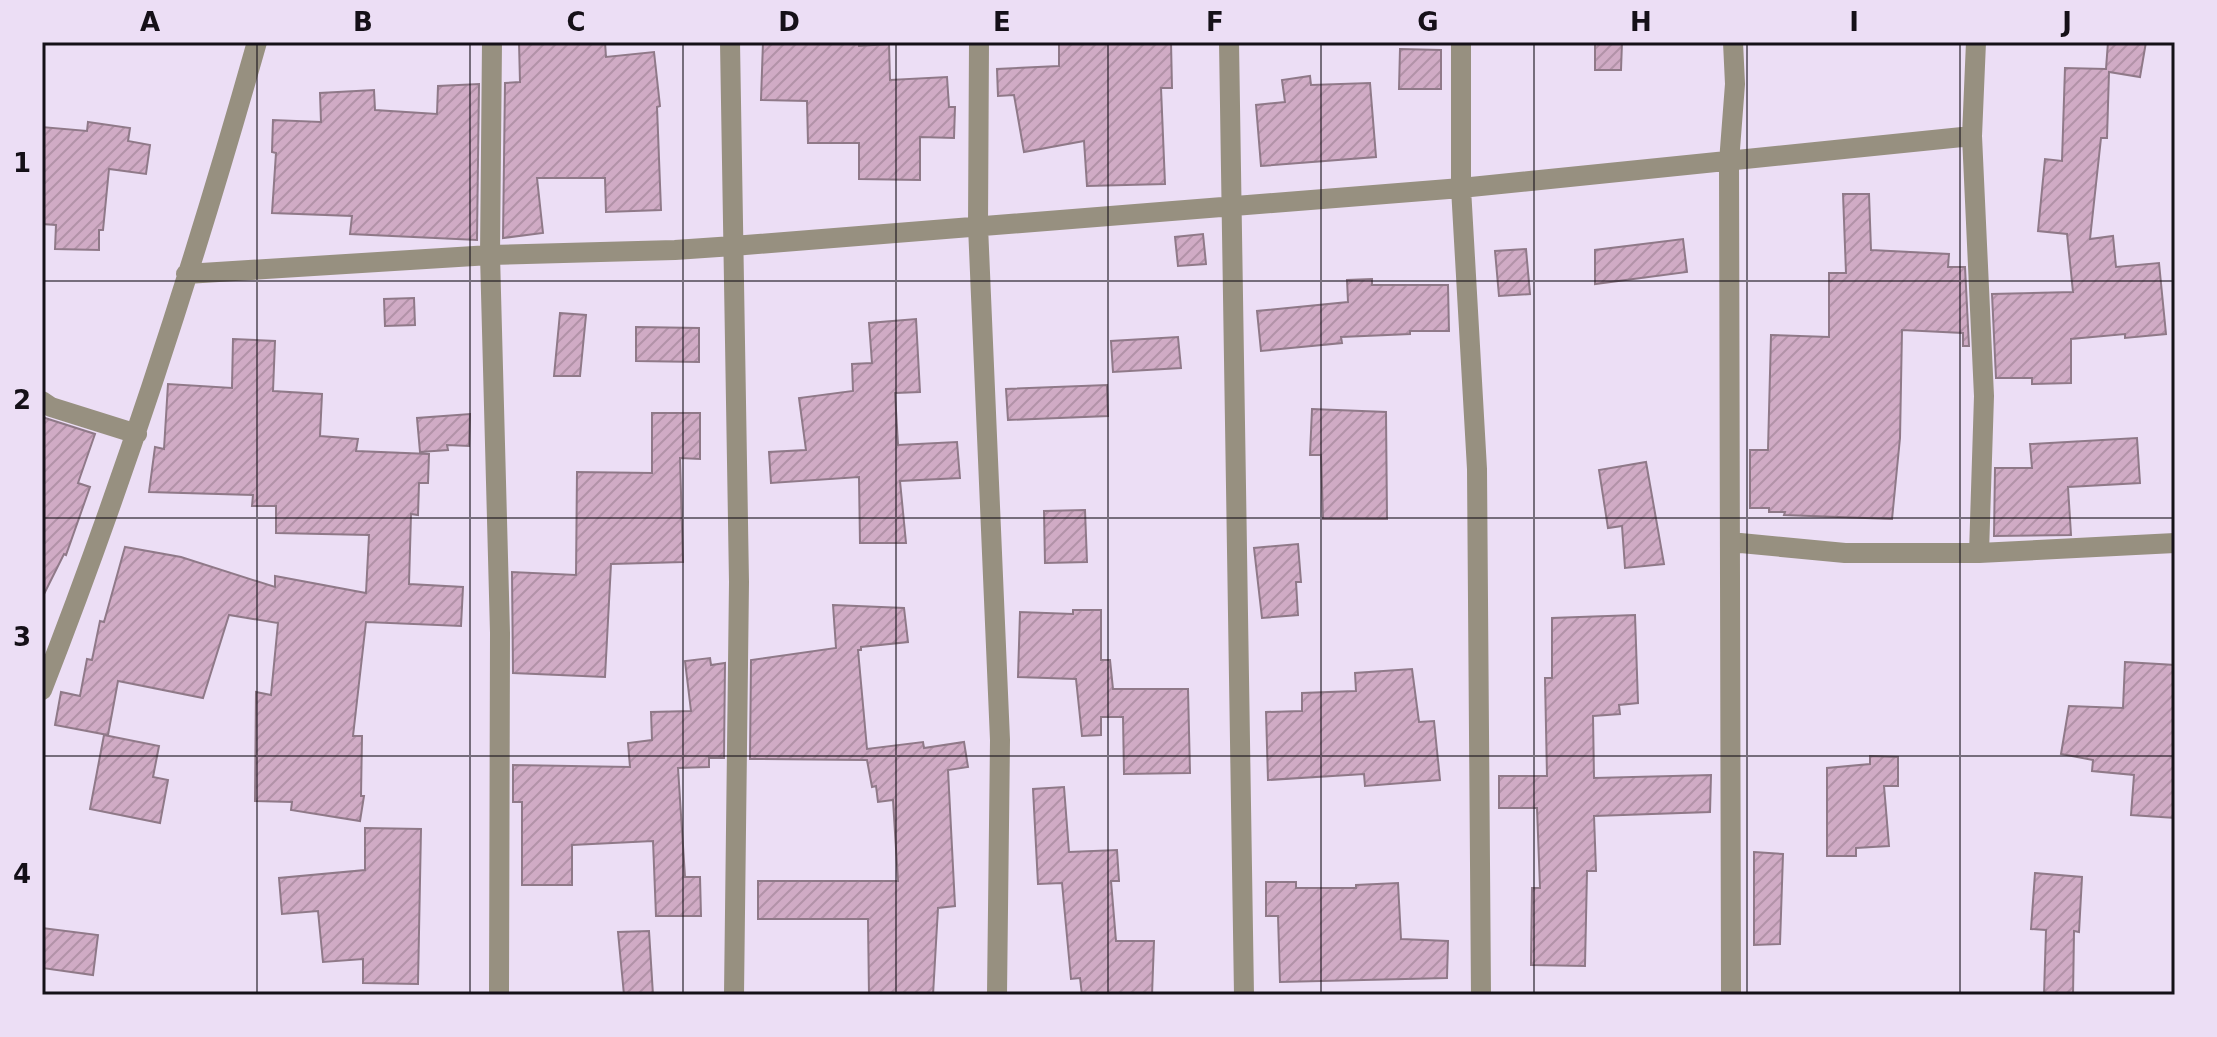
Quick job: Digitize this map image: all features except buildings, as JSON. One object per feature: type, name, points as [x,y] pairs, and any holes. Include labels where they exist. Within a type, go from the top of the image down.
[{"type":"street","points":[[42,690],[137,434],[257,42]]},
{"type":"street","points":[[492,42],[490,255],[500,633],[499,995]]},
{"type":"street","points":[[730,42],[739,582],[734,995]]},
{"type":"street","points":[[979,42],[978,226],[1000,740],[997,995]]},
{"type":"street","points":[[1229,42],[1244,995]]},
{"type":"street","points":[[1461,42],[1461,188],[1477,469],[1481,995]]},
{"type":"street","points":[[1731,995],[1729,162],[1735,84],[1733,42]]},
{"type":"street","points":[[1976,42],[1972,136],[1984,396],[1979,553]]},
{"type":"street","points":[[186,274],[490,255],[733,246],[1461,188],[1972,136]]},
{"type":"street","points":[[42,401],[51,407],[137,434]]},
{"type":"street","points":[[1730,542],[1845,553],[1979,553],[2175,543]]}]
